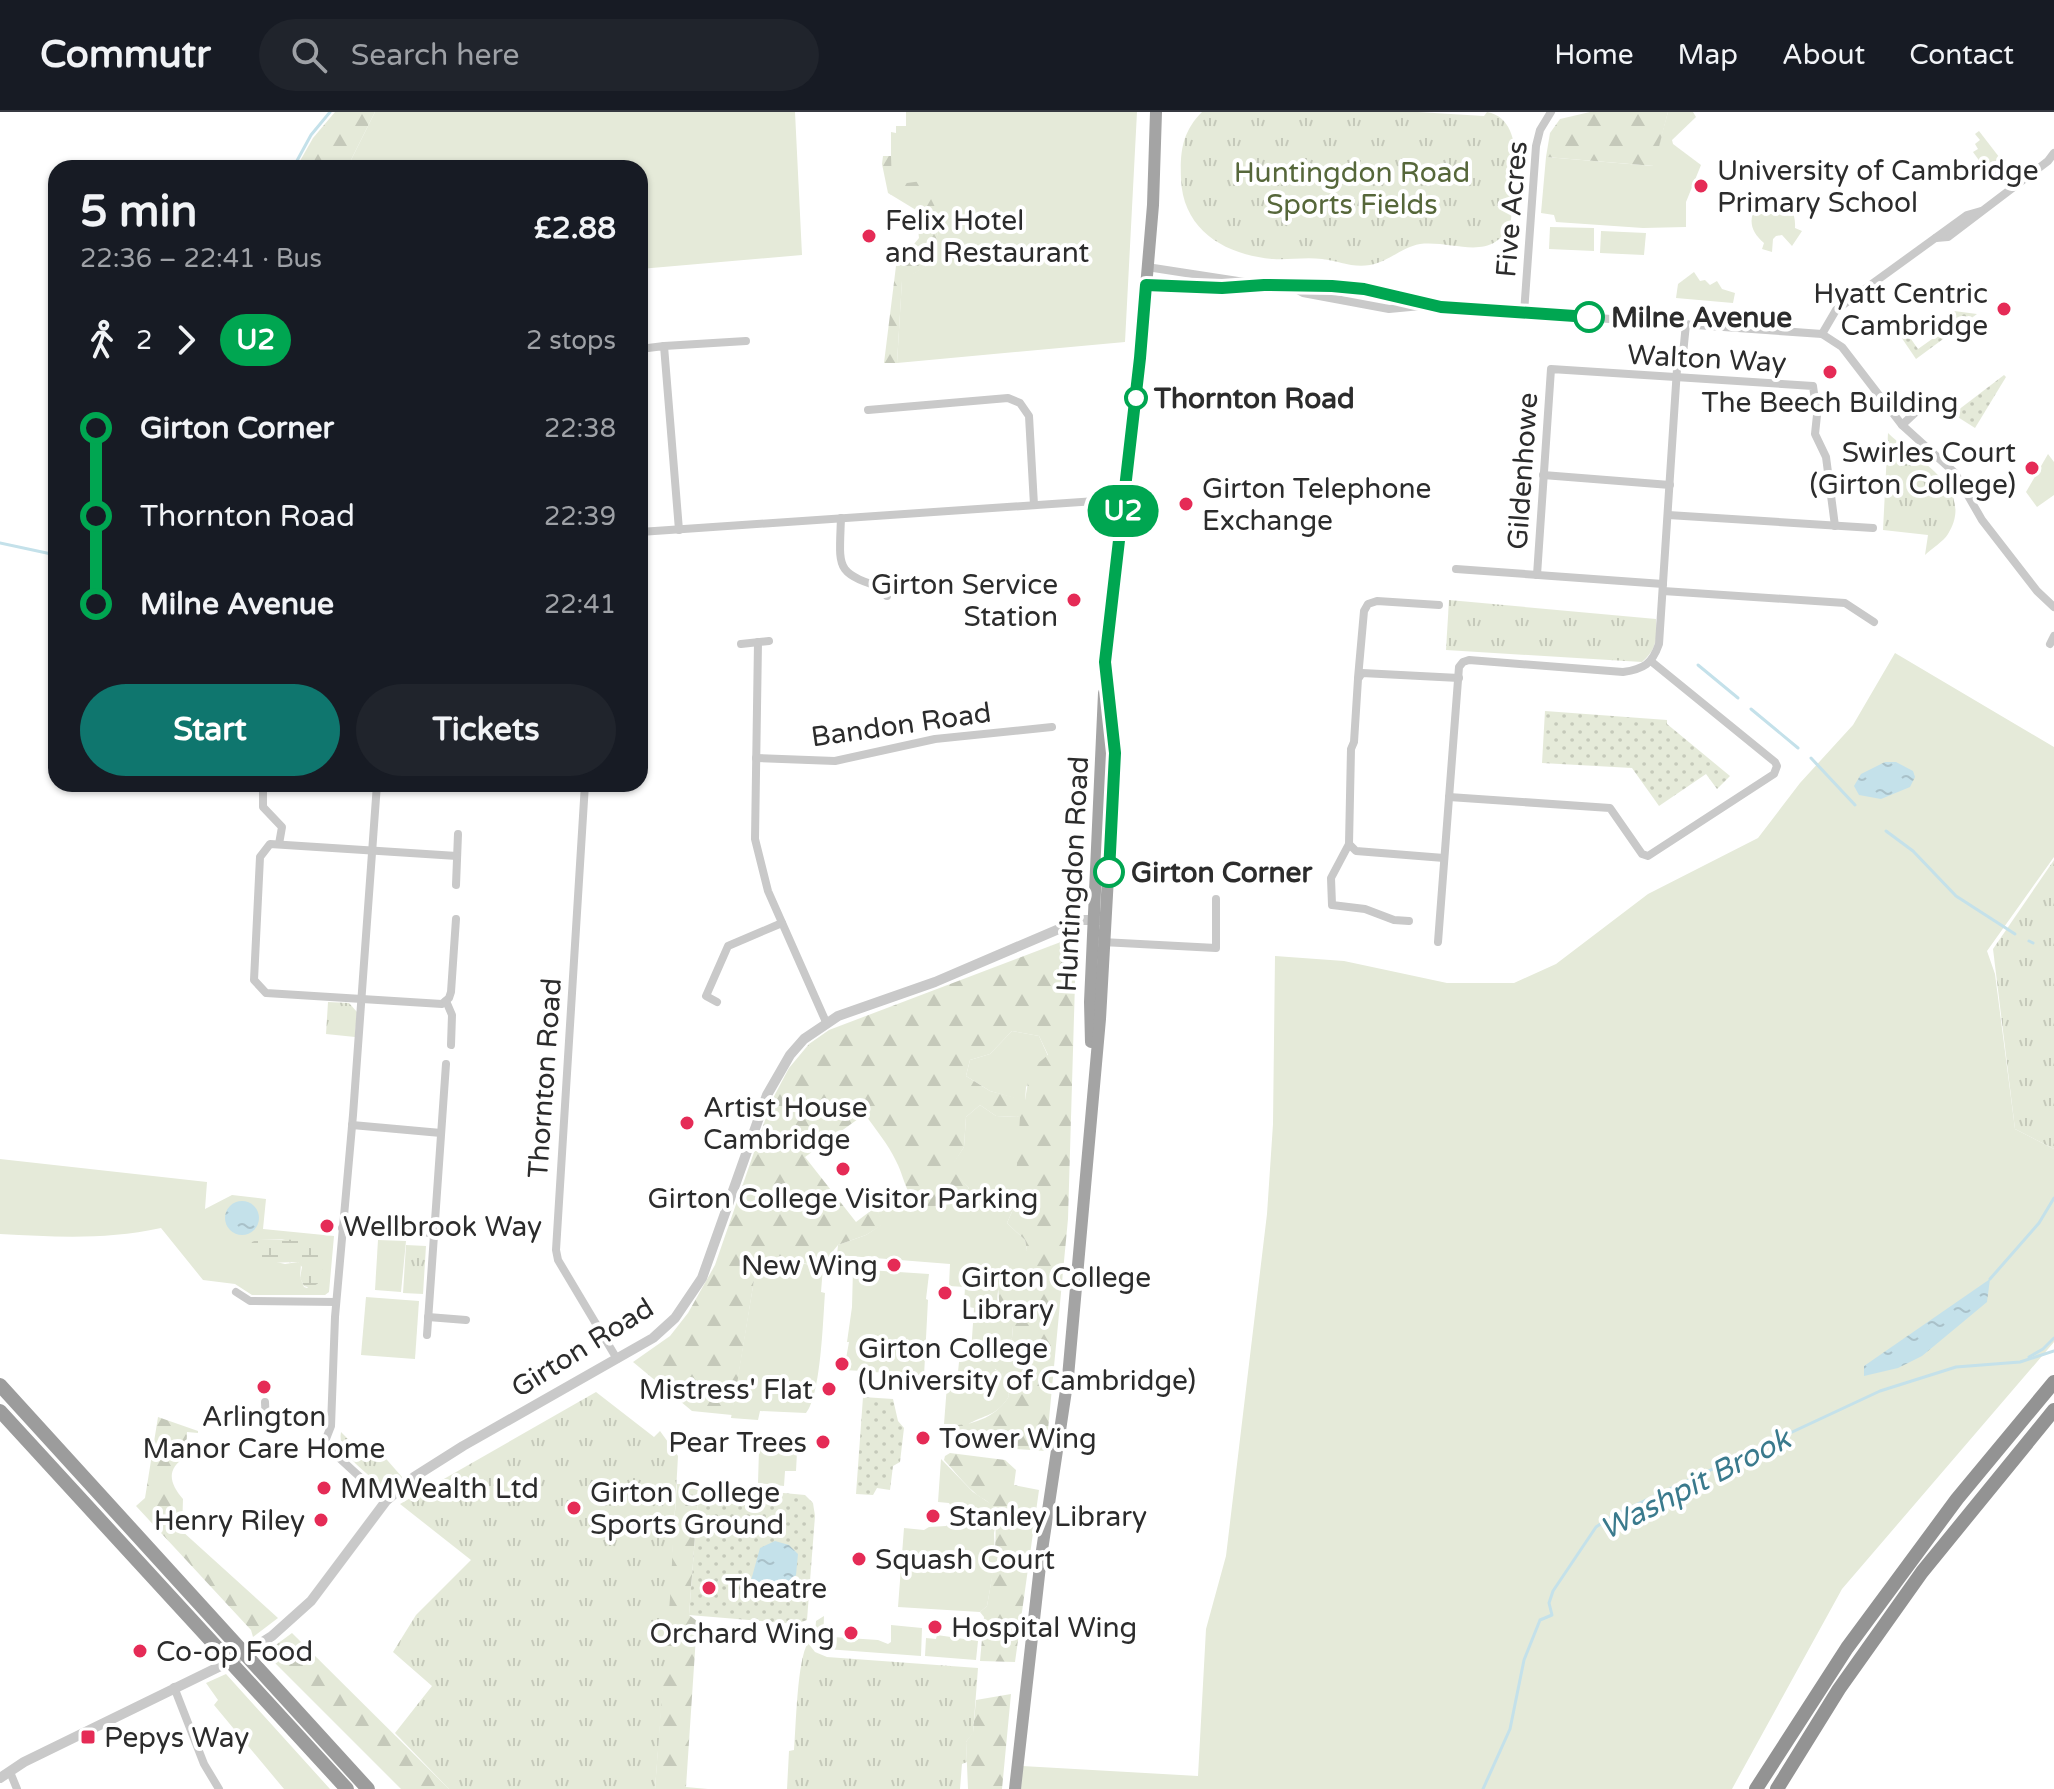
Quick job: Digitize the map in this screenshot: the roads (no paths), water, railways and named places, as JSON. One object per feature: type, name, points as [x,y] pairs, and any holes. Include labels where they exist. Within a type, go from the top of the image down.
[{"type":"highway","points":[[1756,1789],[1847,1648],[1957,1499],[2054,1382]]},
{"type":"highway","points":[[0,1385],[368,1789]]},
{"type":"highway","points":[[1777,1789],[1839,1689],[1922,1572],[2054,1410]]},
{"type":"highway","points":[[0,1411],[347,1789]]},
{"type":"main road","name":"Huntingdon Road","points":[[1015,1789],[1041,1557],[1068,1377],[1082,1244],[1100,920],[1115,753],[1105,662],[1146,285],[1156,112]]},
{"type":"street","name":"Five Acres","points":[[1524,313],[1536,146],[1540,130],[1551,112]]},
{"type":"street","points":[[1822,334],[1836,310],[1967,215],[1981,211],[2051,161],[2054,153]]},
{"type":"street","points":[[1147,267],[1264,285],[1364,289],[1426,306]]},
{"type":"street","points":[[1146,285],[1222,288],[1264,285]]},
{"type":"street","points":[[1292,287],[1303,293],[1389,309],[1426,306],[1822,334],[1842,347],[1902,425],[1955,473],[1982,520],[2037,591],[2054,607]]},
{"type":"street","points":[[1438,942],[1459,667],[1469,660],[1623,672],[1640,670],[1652,662],[1659,644],[1677,378],[1686,324]]},
{"type":"street","points":[[648,348],[746,341]]},
{"type":"street","points":[[664,346],[679,530]]},
{"type":"street","name":"Walton Way","points":[[1551,369],[1813,386],[1817,415],[1815,434],[1826,457],[1835,526]]},
{"type":"street","name":"Gildenhowe","points":[[1537,575],[1551,369]]},
{"type":"street","points":[[868,410],[1014,399],[1029,416],[1034,505]]},
{"type":"street","points":[[1902,425],[1918,410]]},
{"type":"street","points":[[1543,475],[1670,485]]},
{"type":"street","points":[[648,532],[1125,499]]},
{"type":"street","points":[[1668,515],[1873,528]]},
{"type":"street","points":[[841,518],[839,556],[845,571],[854,579],[887,589]]},
{"type":"street","name":"Gildenhowe","points":[[1456,569],[1845,603],[1874,622]]},
{"type":"street","points":[[1409,921],[1394,920],[1365,909],[1336,907],[1330,901],[1331,878],[1349,844],[1350,768],[1364,611],[1368,604],[1377,601],[1439,605]]},
{"type":"street","points":[[741,644],[769,641]]},
{"type":"street","points":[[758,642],[755,839],[768,891],[826,1022]]},
{"type":"street","points":[[1449,797],[1610,808],[1642,854],[1648,856],[1774,774],[1775,762],[1652,662]]},
{"type":"street","points":[[1358,679],[1368,672],[1459,678]]},
{"type":"street","name":"Bandon Road","points":[[756,758],[835,761],[935,739],[1052,727]]},
{"type":"street","points":[[263,792],[263,807],[282,827],[279,844]]},
{"type":"street","points":[[377,792],[336,1302],[331,1426],[324,1444],[386,1501]]},
{"type":"street","name":"Thornton Road","points":[[585,792],[556,1250],[558,1260],[617,1359]]},
{"type":"street","points":[[456,885],[458,834]]},
{"type":"street","points":[[456,919],[451,992],[446,1001],[436,1005],[266,993],[254,980],[260,857],[270,844],[457,856]]},
{"type":"street","points":[[1349,844],[1356,851],[1444,858]]},
{"type":"street","points":[[1099,942],[1216,948],[1216,899]]},
{"type":"street","name":"Girton Road","points":[[5,1775],[174,1687],[237,1658],[282,1628],[330,1578],[386,1501],[414,1477],[653,1338],[675,1318],[702,1278],[767,1095],[804,1039],[826,1022],[983,963],[1080,920],[1100,920]]},
{"type":"street","points":[[717,1002],[706,996],[728,946],[782,923]]},
{"type":"street","points":[[446,1001],[452,1015],[451,1045]]},
{"type":"street","points":[[427,1335],[446,1064]]},
{"type":"street","points":[[352,1125],[441,1133]]},
{"type":"street","points":[[342,1228],[434,1233]]},
{"type":"street","points":[[236,1292],[250,1301],[336,1302]]},
{"type":"street","points":[[428,1317],[466,1320]]},
{"type":"street","points":[[265,1402],[266,1425]]},
{"type":"street","points":[[174,1687],[204,1764],[219,1789]]},
{"type":"street","points":[[5,1775],[17,1789]]},
{"type":"water","points":[[1885,762],[1896,762],[1913,771],[1915,777],[1910,787],[1881,799],[1859,795],[1854,786],[1861,774]]},
{"type":"water","points":[[242,1201],[254,1206],[259,1218],[254,1230],[242,1235],[230,1230],[225,1218],[230,1206]]},
{"type":"water","points":[[1990,1279],[1987,1302],[1922,1356],[1898,1368],[1864,1376],[1864,1366]]},
{"type":"water","points":[[775,1541],[789,1545],[798,1554],[796,1575],[789,1583],[776,1589],[766,1582],[759,1595],[739,1594],[750,1584],[760,1548]]},
{"type":"waterway","points":[[297,160],[311,135],[330,112]]},
{"type":"waterway","points":[[0,543],[48,553]]},
{"type":"waterway","points":[[1698,665],[1738,698]]},
{"type":"waterway","points":[[1751,709],[1798,748]]},
{"type":"waterway","points":[[1811,758],[1855,805]]},
{"type":"waterway","points":[[1886,831],[1913,851],[1956,896],[2015,934]]},
{"type":"waterway","points":[[2029,941],[2033,943]]},
{"type":"waterway","points":[[1990,1279],[2039,1223],[2054,1198]]},
{"type":"waterway","name":"Washpit Brook","points":[[2029,1357],[2054,1338]]},
{"type":"waterway","name":"Washpit Brook","points":[[1483,1789],[1510,1729],[1524,1660],[1540,1620],[1552,1615],[1549,1603],[1553,1591],[1596,1527],[1614,1515],[1880,1391],[1956,1367],[2020,1362],[2054,1351]]},
{"type":"place","name":"University of Cambridge Primary School","points":[[1701,186]]},
{"type":"place","name":"Felix Hotel and Restaurant","points":[[869,236]]},
{"type":"place","name":"Hyatt Centric Cambridge","points":[[2004,309]]},
{"type":"place","name":"Milne Avenue","points":[[1589,317]]},
{"type":"place","name":"The Beech Building","points":[[1830,372]]},
{"type":"place","name":"Thornton Road","points":[[1136,398]]},
{"type":"place","name":"Swirles Court (Girton College)","points":[[2032,468]]},
{"type":"place","name":"Girton Telephone Exchange","points":[[1186,504]]},
{"type":"place","name":"Girton Service Station","points":[[1074,600]]},
{"type":"place","name":"Girton Corner","points":[[1109,872]]},
{"type":"place","name":"Artist House Cambridge","points":[[687,1123]]},
{"type":"place","name":"Girton College Visitor Parking","points":[[843,1169]]},
{"type":"place","name":"Wellbrook Way","points":[[327,1226]]},
{"type":"place","name":"New Wing","points":[[894,1265]]},
{"type":"place","name":"Girton College Library","points":[[945,1293]]},
{"type":"place","name":"Girton College (University of Cambridge)","points":[[842,1364]]},
{"type":"place","name":"Arlington Manor Care Home","points":[[264,1387]]},
{"type":"place","name":"Mistress' Flat","points":[[829,1389]]},
{"type":"place","name":"Tower Wing","points":[[923,1438]]},
{"type":"place","name":"Pear Trees","points":[[823,1442]]},
{"type":"place","name":"MMWealth Ltd","points":[[324,1488]]},
{"type":"place","name":"Girton College Sports Ground","points":[[574,1508]]},
{"type":"place","name":"Stanley Library","points":[[933,1516]]},
{"type":"place","name":"Henry Riley","points":[[321,1520]]},
{"type":"place","name":"Squash Court","points":[[859,1559]]},
{"type":"place","name":"Theatre","points":[[709,1588]]},
{"type":"place","name":"Hospital Wing","points":[[935,1627]]},
{"type":"place","name":"Orchard Wing","points":[[851,1633]]},
{"type":"place","name":"Co-op Food","points":[[140,1651]]},
{"type":"place","name":"Pepys Way","points":[[88,1737]]},
{"type":"park label","name":"Huntingdon Road Sports Fields","points":[[1352,188]]}]
